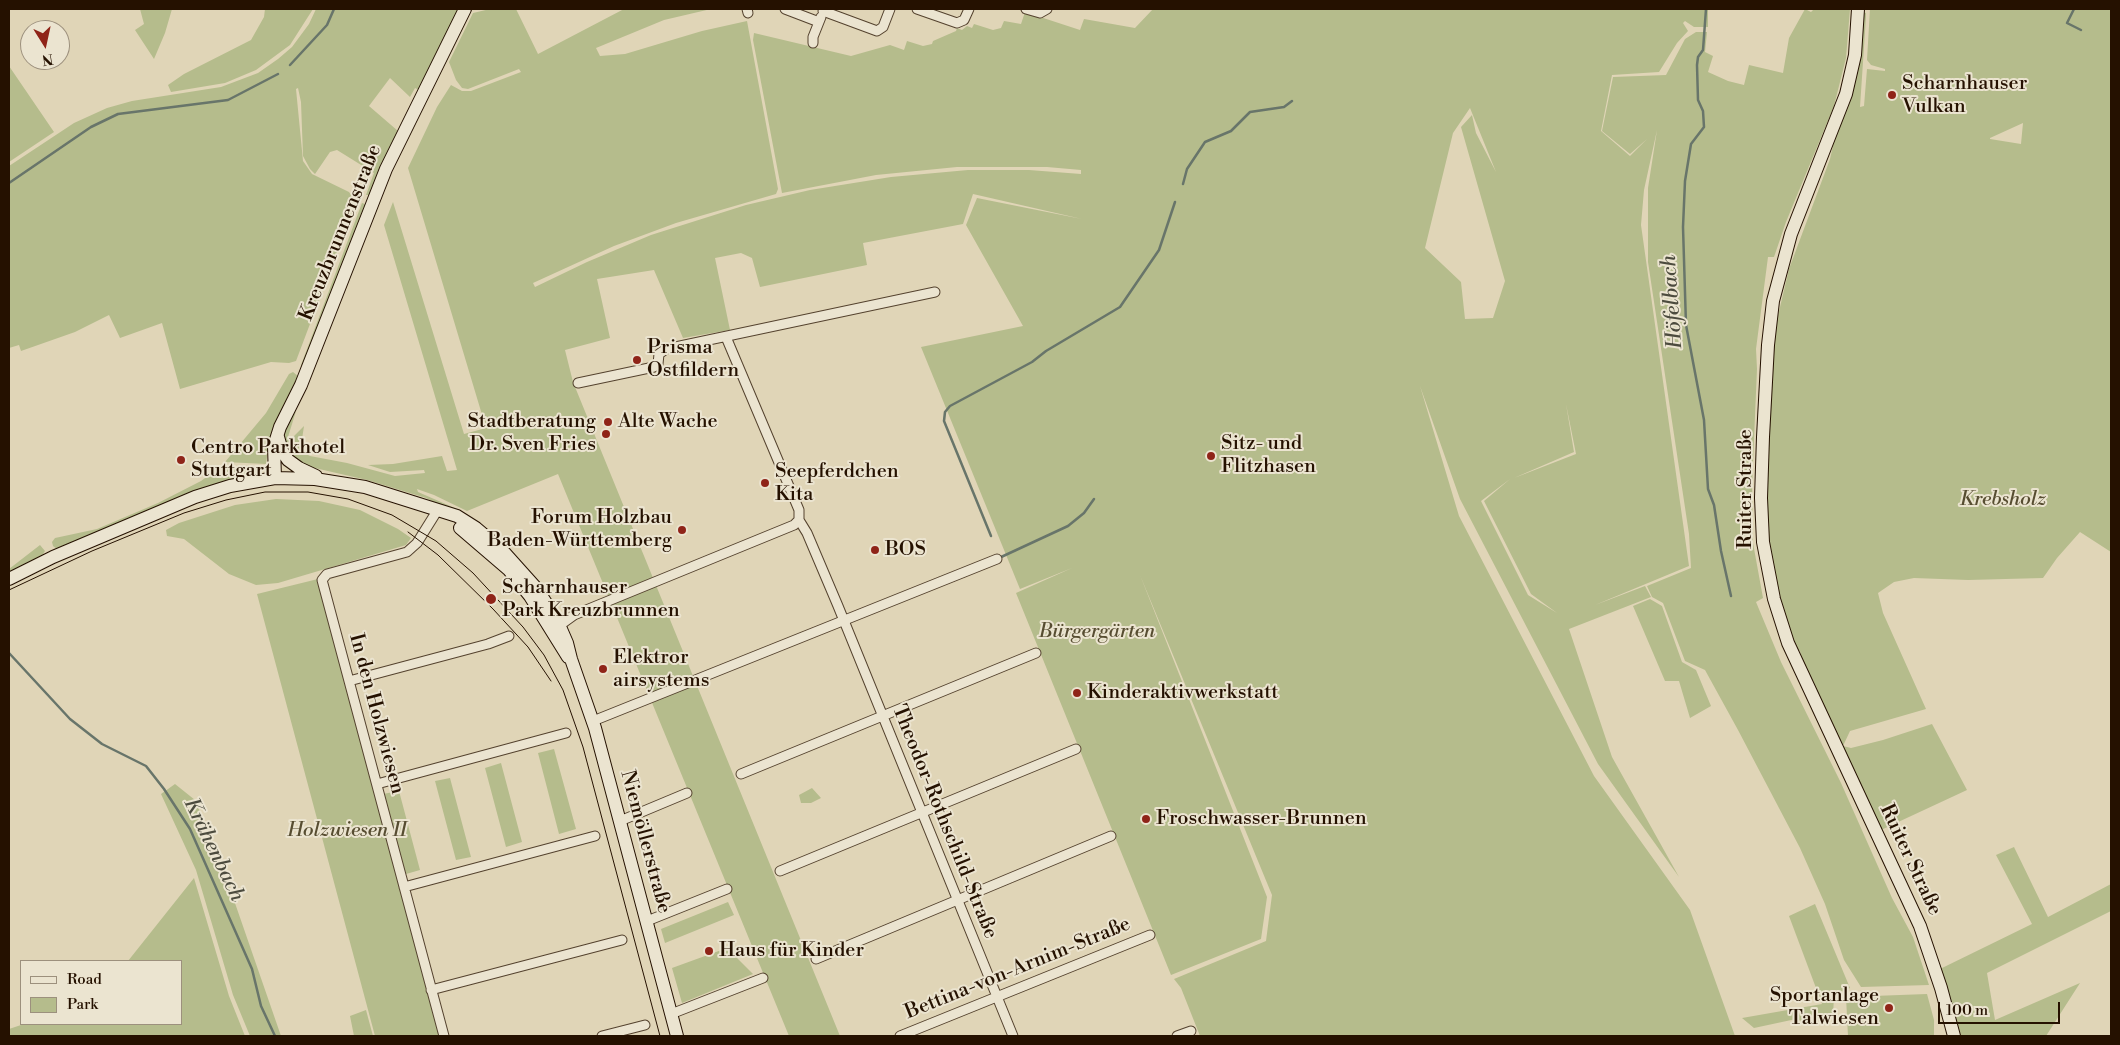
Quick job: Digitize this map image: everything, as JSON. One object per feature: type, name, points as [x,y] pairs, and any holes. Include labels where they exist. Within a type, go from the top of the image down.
[{"type":"main road","name":"Kreuzbrunnenstraße","points":[[275,478],[274,450],[278,434],[304,379],[386,169],[465,9]]},
{"type":"main road","name":"Ruiter Straße","points":[[1858,9],[1854,61],[1846,94],[1791,234],[1773,301],[1768,345],[1762,475],[1763,542],[1774,599],[1788,643],[1920,926],[1941,988],[1954,1036]]},
{"type":"main road","points":[[278,434],[281,448],[288,460],[301,469],[325,480]]},
{"type":"main road","name":"Niemöllerstraße","points":[[9,579],[70,550],[186,500],[230,486],[275,478],[325,480],[377,490],[440,512],[509,570],[556,628],[571,659],[593,720],[677,1036]]},
{"type":"street","points":[[785,9],[819,22]]},
{"type":"street","points":[[813,43],[813,37],[824,10],[877,31],[883,27],[890,9]]},
{"type":"street","points":[[917,9],[956,24],[964,20],[969,9]]},
{"type":"street","points":[[1026,9],[1040,14],[1047,9]]},
{"type":"street","points":[[578,383],[651,368],[658,364],[659,354],[663,350],[935,292]]},
{"type":"street","name":"Theodor-Rothschild-Straße","points":[[726,337],[799,510],[799,520],[808,533],[1013,1036]]},
{"type":"street","name":"In den Holzwiesen","points":[[440,512],[417,543],[407,552],[324,576],[322,580],[444,1036]]},
{"type":"street","points":[[556,628],[574,615],[794,525],[799,520]]},
{"type":"street","points":[[593,720],[997,558]]},
{"type":"street","points":[[349,681],[488,644],[509,636]]},
{"type":"street","points":[[741,774],[1036,653]]},
{"type":"street","points":[[376,784],[566,733]]},
{"type":"street","points":[[780,871],[1076,749]]},
{"type":"street","points":[[620,821],[688,793]]},
{"type":"street","points":[[404,887],[595,836]]},
{"type":"street","points":[[816,959],[1111,836]]},
{"type":"street","points":[[647,921],[727,889]]},
{"type":"street","name":"Bettina-von-Arnim-Straße","points":[[900,1036],[1150,935]]},
{"type":"street","points":[[432,990],[622,940]]},
{"type":"street","points":[[671,1014],[763,978]]},
{"type":"street","points":[[602,1036],[645,1024]]},
{"type":"street","points":[[1177,1036],[1191,1031]]},
{"type":"green space","points":[[140,9],[172,9],[165,33],[154,59],[135,30],[144,24]]},
{"type":"green space","points":[[265,9],[313,9],[290,45],[256,70],[225,83],[171,92],[168,85],[184,74],[251,40],[264,17]]},
{"type":"green space","points":[[316,9],[460,9],[419,90],[415,88],[410,97],[390,78],[369,106],[398,131],[369,195],[366,195],[374,173],[337,150],[330,152],[315,174],[310,169],[303,156],[301,102],[298,88],[296,89],[303,161],[312,174],[349,192],[356,202],[296,361],[289,363],[271,362],[180,389],[162,323],[120,338],[109,315],[75,332],[21,351],[19,345],[9,348],[9,166],[74,123],[107,108],[132,101],[221,87],[258,73],[292,47],[309,24]]},
{"type":"green space","name":"Bürgergärten","points":[[490,9],[516,9],[538,54],[624,9],[711,9],[664,20],[596,48],[600,56],[625,54],[702,31],[747,21],[778,189],[776,194],[676,223],[614,246],[533,283],[535,287],[587,262],[651,235],[746,205],[810,190],[891,177],[968,170],[1029,170],[1081,174],[1081,170],[1047,167],[957,167],[876,175],[782,193],[753,40],[754,33],[851,56],[890,45],[904,50],[907,41],[923,46],[932,44],[933,41],[956,31],[957,28],[962,30],[967,26],[972,28],[974,24],[993,30],[1001,28],[1004,21],[1021,24],[1025,12],[1080,30],[1084,19],[1135,28],[1153,9],[1708,9],[1708,27],[1694,27],[1685,21],[1683,23],[1688,31],[1677,43],[1659,72],[1612,75],[1601,131],[1630,156],[1647,139],[1630,154],[1602,131],[1613,77],[1666,75],[1685,39],[1696,32],[1707,32],[1705,52],[1713,56],[1708,72],[1728,81],[1744,85],[1749,65],[1783,73],[1789,38],[1805,9],[1811,12],[1814,9],[1850,9],[1846,58],[1834,106],[1786,222],[1774,257],[1768,257],[1756,349],[1757,369],[1752,487],[1753,543],[1763,598],[1756,602],[1781,662],[1841,783],[1892,898],[1913,937],[1929,985],[1861,987],[1844,960],[1825,904],[1800,848],[1738,730],[1705,670],[1685,661],[1663,603],[1652,597],[1647,586],[1691,568],[1689,534],[1648,262],[1648,188],[1657,130],[1644,190],[1641,225],[1689,566],[1595,605],[1645,586],[1651,597],[1569,629],[1612,757],[1679,877],[1598,764],[1460,499],[1420,386],[1459,516],[1594,776],[1690,910],[1735,1036],[1200,1036],[1181,988],[1174,979],[1266,941],[1272,895],[1140,575],[1267,897],[1261,939],[1171,975],[1016,593],[1072,568],[1020,589],[921,347],[1023,326],[966,225],[977,198],[1082,219],[973,194],[963,224],[863,243],[867,265],[760,287],[752,258],[741,253],[715,258],[730,330],[683,338],[654,270],[597,279],[610,338],[565,350],[573,382],[840,1036],[789,1036],[558,474],[467,511],[417,489],[418,492],[457,509],[463,513],[462,516],[426,498],[367,480],[306,466],[289,455],[284,437],[285,429],[296,411],[288,437],[293,437],[304,426],[301,446],[304,453],[310,456],[347,463],[395,476],[425,473],[424,470],[390,472],[368,465],[393,464],[442,456],[447,471],[457,470],[384,225],[393,202],[464,434],[486,428],[408,168],[437,107],[451,85],[462,91],[471,91],[521,72],[519,69],[468,89],[462,88],[456,80],[449,62],[473,13]],"holes":[[[1470,108],[1496,172],[1476,133],[1472,115],[1461,127],[1505,281],[1493,318],[1465,319],[1461,282],[1425,248],[1453,133]],[[1566,404],[1576,454],[1514,478],[1574,452]],[[1510,479],[1484,501],[1531,594],[1557,613],[1528,595],[1481,501]]]},
{"type":"green space","name":"Krebsholz","points":[[1870,9],[2111,9],[2111,552],[2080,532],[2057,558],[2043,578],[1968,580],[1914,578],[1894,582],[1878,593],[1883,613],[1926,709],[1850,731],[1843,746],[1851,748],[1932,724],[1967,790],[1881,830],[1785,622],[1766,542],[1767,445],[1776,324],[1789,269],[1830,159],[1863,12],[1866,13],[1866,17],[1860,107],[1864,106],[1867,69],[1885,71],[1885,69],[1871,65],[1867,60]],"holes":[[[2023,123],[2021,144],[1990,139],[1990,138]]]},
{"type":"green space","points":[[9,66],[54,132],[9,162]]},
{"type":"green space","points":[[362,203],[365,204],[303,365],[301,365]]},
{"type":"green space","points":[[293,372],[299,377],[269,442],[266,464],[225,462],[266,413],[289,374]]},
{"type":"green space","points":[[220,467],[263,468],[252,475],[194,491],[57,549],[53,546],[52,542],[55,538],[97,529],[158,503],[201,481]]},
{"type":"green space","points":[[276,499],[319,501],[360,510],[398,529],[411,538],[406,545],[278,583],[256,585],[229,574],[184,539],[167,536],[166,530],[179,523],[235,505]]},
{"type":"green space","points":[[40,545],[45,551],[42,556],[9,574],[9,569]]},
{"type":"green space","name":"Holzwiesen II","points":[[318,579],[441,1036],[375,1036],[257,594]]},
{"type":"green space","points":[[1650,599],[1662,606],[1682,662],[1696,670],[1711,706],[1690,718],[1679,681],[1665,681],[1633,606]]},
{"type":"green space","points":[[554,749],[576,829],[559,834],[538,753]]},
{"type":"green space","points":[[501,763],[522,842],[506,847],[485,768]]},
{"type":"green space","points":[[450,778],[471,857],[456,860],[435,781]]},
{"type":"green space","points":[[175,784],[195,800],[218,854],[281,1036],[250,1036],[233,995],[196,870],[161,794]]},
{"type":"green space","points":[[812,788],[821,798],[811,803],[801,803],[799,795]]},
{"type":"green space","points":[[399,791],[420,870],[406,874],[383,794]]},
{"type":"green space","points":[[2014,847],[2048,917],[2111,884],[2111,911],[1987,973],[1995,1020],[2080,983],[2046,1036],[1961,1036],[1940,969],[2032,924],[1996,855]]},
{"type":"green space","points":[[194,878],[229,996],[245,1036],[9,1036],[9,1029],[21,1025],[182,1025],[182,960],[129,960]]},
{"type":"green space","points":[[728,902],[734,915],[665,943],[661,929]]},
{"type":"green space","points":[[1815,904],[1850,988],[1834,995],[1833,1017],[1807,1023],[1796,1019],[1754,1028],[1742,1018],[1822,1004],[1789,916]]},
{"type":"green space","points":[[727,948],[753,974],[682,1003],[672,968]]},
{"type":"green space","name":"Sportanlage Talwiesen","points":[[1927,994],[1934,1020],[1934,1036],[1848,1036],[1846,997]]},
{"type":"green space","points":[[366,1010],[373,1036],[354,1036],[350,1016]]},
{"type":"waterway","name":"Krähenbach","points":[[290,65],[327,25],[334,9]]},
{"type":"waterway","name":"Höfelbach","points":[[1706,9],[1703,50],[1698,57],[1697,65],[1698,100],[1703,111],[1704,127],[1691,144],[1685,181],[1683,227],[1686,325],[1704,420],[1708,489],[1714,505],[1721,551],[1731,596]]},
{"type":"waterway","points":[[2074,9],[2067,23],[2081,30]]},
{"type":"waterway","name":"Krähenbach","points":[[9,183],[91,127],[118,114],[228,100],[278,74]]},
{"type":"waterway","points":[[1183,184],[1187,169],[1205,142],[1231,131],[1250,112],[1284,107],[1292,101]]},
{"type":"waterway","points":[[991,536],[944,421],[945,412],[950,406],[1032,362],[1046,351],[1120,307],[1159,250],[1175,202]]},
{"type":"waterway","points":[[999,558],[1068,526],[1084,513],[1094,499]]},
{"type":"waterway","name":"Krähenbach","points":[[9,653],[70,719],[102,744],[146,766],[164,789],[190,829],[252,969],[261,1006],[275,1036]]},
{"type":"tram line","points":[[9,590],[92,551],[184,513],[226,500],[265,492],[308,492],[348,499],[392,515],[436,541],[473,573],[523,627],[544,655],[563,690],[583,747],[660,1036]]},
{"type":"tram line","points":[[408,532],[438,555],[493,609],[528,647],[551,681]]},
{"type":"place","name":"Scharnhauser Vulkan","points":[[1892,95]]},
{"type":"place","name":"Prisma Ostfildern","points":[[637,360]]},
{"type":"place","name":"Alte Wache","points":[[608,422]]},
{"type":"place","name":"Stadtberatung Dr. Sven Fries","points":[[606,434]]},
{"type":"place","name":"Sitz- und Flitzhasen","points":[[1211,456]]},
{"type":"place","name":"Centro Parkhotel Stuttgart","points":[[181,460]]},
{"type":"place","name":"Seepferdchen Kita","points":[[765,483]]},
{"type":"place","name":"Forum Holzbau Baden-Württemberg","points":[[682,530]]},
{"type":"place","name":"BOS","points":[[875,550]]},
{"type":"place","name":"Scharnhauser Park Kreuzbrunnen","points":[[491,599]]},
{"type":"place","name":"Elektror airsystems","points":[[603,669]]},
{"type":"place","name":"Kinderaktivwerkstatt","points":[[1077,693]]},
{"type":"place","name":"Froschwasser-Brunnen","points":[[1146,819]]},
{"type":"place","name":"Haus für Kinder","points":[[709,951]]},
{"type":"place","name":"Sportanlage Talwiesen","points":[[1889,1008]]}]
